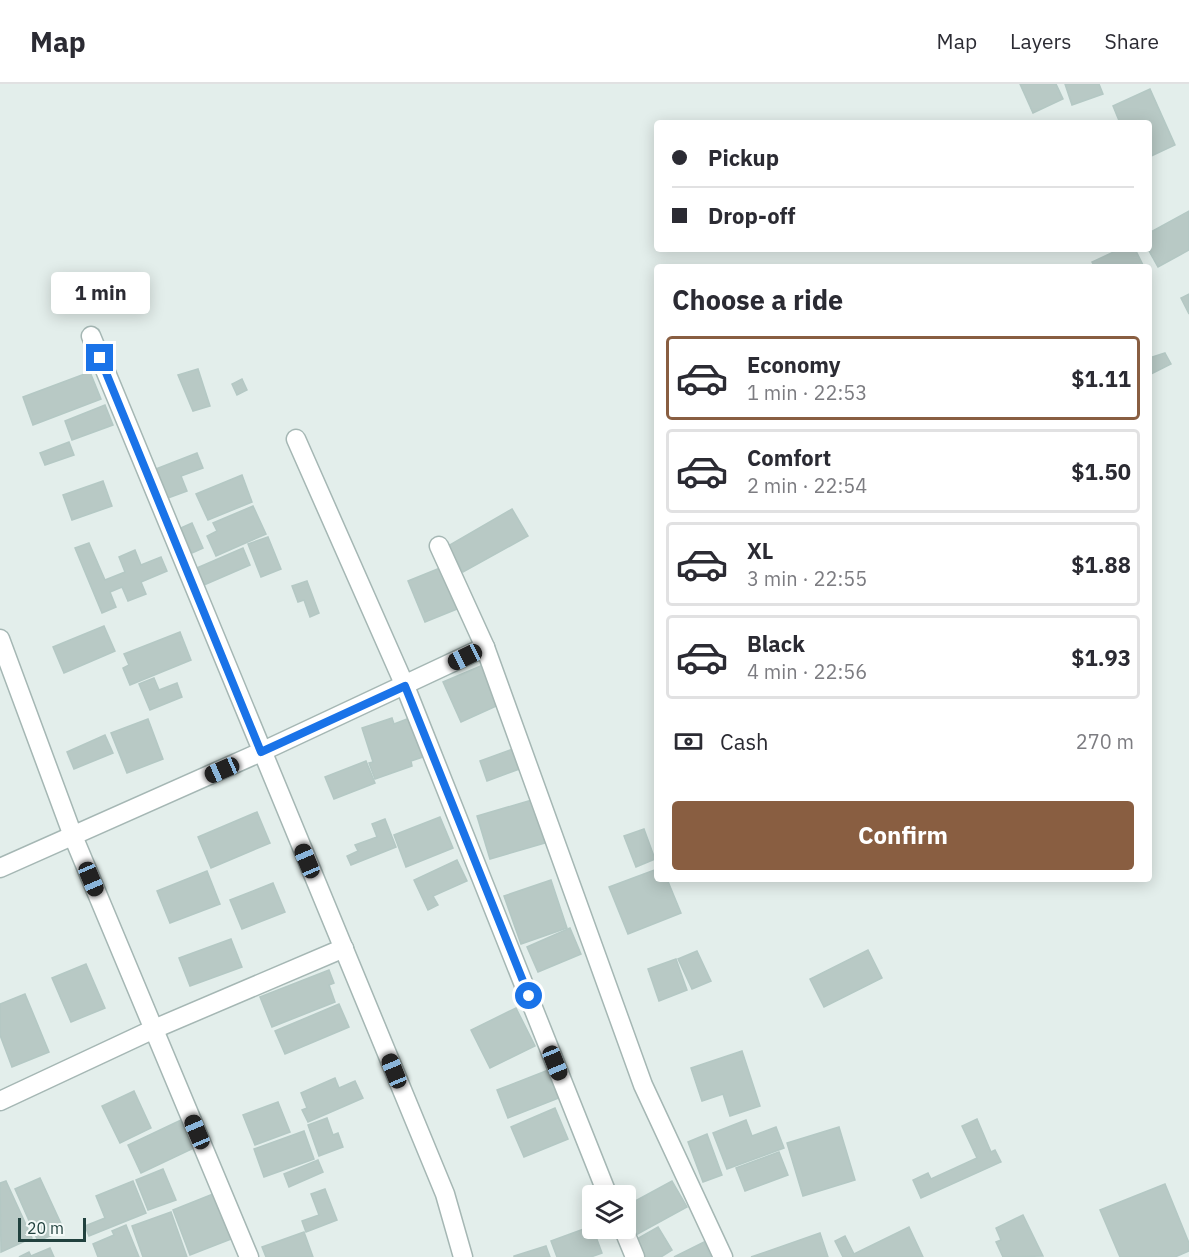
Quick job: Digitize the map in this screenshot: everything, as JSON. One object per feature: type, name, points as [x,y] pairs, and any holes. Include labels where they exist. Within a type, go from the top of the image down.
[{"type":"street","points":[[91,336],[445,1194],[463,1257]]},
{"type":"street","points":[[296,439],[405,686],[604,1185]]},
{"type":"street","points":[[439,546],[485,647],[643,1085],[723,1257]]},
{"type":"street","points":[[0,639],[73,836],[249,1257]]},
{"type":"street","points":[[0,867],[261,752],[485,647]]},
{"type":"street","points":[[0,1101],[154,1029],[344,948]]},
{"type":"street","points":[[628,1239],[635,1257]]},
{"type":"building","points":[[1020,84],[1056,84],[1063,99],[1033,113]]},
{"type":"building","points":[[1065,84],[1099,84],[1103,94],[1072,105]]},
{"type":"building","points":[[1150,89],[1175,145],[1152,156],[1152,120],[1119,120],[1113,106]]},
{"type":"building","points":[[1189,211],[1189,250],[1158,267],[1150,252],[1152,252],[1152,231]]},
{"type":"building","points":[[1114,252],[1136,252],[1142,264],[1093,264],[1092,262]]},
{"type":"building","points":[[1189,294],[1189,314],[1181,298]]},
{"type":"building","points":[[1165,353],[1171,364],[1152,374],[1152,357]]},
{"type":"building","points":[[198,369],[210,406],[193,411],[178,375]]},
{"type":"building","points":[[90,372],[101,399],[33,425],[23,397]]},
{"type":"building","points":[[242,379],[247,390],[237,395],[232,384]]},
{"type":"building","points":[[105,405],[113,425],[72,440],[65,421]]},
{"type":"building","points":[[69,442],[74,455],[45,465],[40,453]]},
{"type":"building","points":[[197,453],[203,468],[181,476],[187,491],[168,498],[156,469]]},
{"type":"building","points":[[242,475],[252,502],[208,520],[196,494]]},
{"type":"building","points":[[103,481],[112,506],[72,520],[63,495]]},
{"type":"building","points":[[253,506],[266,534],[216,556],[207,536],[217,531],[213,523]]},
{"type":"building","points":[[512,509],[528,536],[463,572],[448,546]]},
{"type":"building","points":[[192,523],[203,548],[192,553],[181,528]]},
{"type":"building","points":[[268,537],[281,569],[261,577],[248,544]]},
{"type":"building","points":[[89,543],[105,580],[125,572],[119,557],[135,550],[141,565],[161,557],[167,571],[141,582],[146,594],[128,601],[122,587],[110,592],[116,607],[102,613],[75,548]]},
{"type":"building","points":[[243,548],[250,565],[204,585],[197,568]]},
{"type":"building","points":[[440,568],[457,609],[425,622],[408,581]]},
{"type":"building","points":[[307,581],[319,613],[310,617],[304,600],[298,602],[292,586]]},
{"type":"building","points":[[104,626],[115,651],[64,673],[53,647]]},
{"type":"building","points":[[180,632],[191,660],[130,685],[123,668],[129,665],[124,654]]},
{"type":"building","points":[[483,665],[501,704],[461,722],[443,682]]},
{"type":"building","points":[[154,678],[159,690],[177,683],[182,697],[150,710],[139,684]]},
{"type":"building","points":[[415,716],[429,755],[411,761],[412,766],[375,779],[369,763],[373,762],[362,728],[392,718],[394,724]]},
{"type":"building","points":[[148,719],[163,759],[127,773],[111,733]]},
{"type":"building","points":[[105,735],[113,753],[74,769],[67,752]]},
{"type":"building","points":[[518,747],[525,767],[487,781],[480,761]]},
{"type":"building","points":[[366,761],[375,783],[334,799],[325,777]]},
{"type":"building","points":[[532,800],[545,843],[490,859],[477,816]]},
{"type":"building","points":[[257,812],[270,843],[211,868],[198,837]]},
{"type":"building","points":[[440,817],[453,848],[406,867],[394,835]]},
{"type":"building","points":[[385,819],[396,847],[351,865],[347,856],[358,851],[355,845],[377,837],[372,824]]},
{"type":"building","points":[[644,829],[654,859],[636,867],[624,836]]},
{"type":"building","points":[[457,860],[467,881],[433,896],[438,905],[428,910],[414,880]]},
{"type":"building","points":[[654,870],[654,882],[668,882],[681,913],[628,934],[609,887]]},
{"type":"building","points":[[207,871],[220,904],[170,923],[157,891]]},
{"type":"building","points":[[551,880],[567,928],[521,944],[504,896]]},
{"type":"building","points":[[273,883],[285,912],[242,929],[230,900]]},
{"type":"building","points":[[570,928],[581,954],[538,972],[527,947]]},
{"type":"building","points":[[231,939],[242,967],[190,986],[179,958]]},
{"type":"building","points":[[868,950],[882,978],[824,1007],[810,979]]},
{"type":"building","points":[[697,951],[711,981],[692,989],[678,959]]},
{"type":"building","points":[[676,959],[687,990],[659,1001],[648,969]]},
{"type":"building","points":[[86,964],[105,1008],[71,1022],[52,978]]},
{"type":"building","points":[[329,970],[334,983],[329,985],[335,1002],[272,1027],[260,997]]},
{"type":"building","points":[[25,994],[49,1052],[12,1067],[0,1035],[0,1004]]},
{"type":"building","points":[[339,1004],[349,1027],[285,1054],[275,1031]]},
{"type":"building","points":[[516,1008],[535,1046],[490,1068],[471,1030]]},
{"type":"building","points":[[742,1051],[760,1106],[730,1116],[723,1094],[702,1101],[691,1068]]},
{"type":"building","points":[[551,1069],[561,1097],[508,1118],[497,1090]]},
{"type":"building","points":[[335,1078],[339,1088],[355,1081],[363,1098],[308,1122],[302,1110],[307,1108],[301,1093]]},
{"type":"building","points":[[134,1091],[151,1128],[120,1143],[102,1106]]},
{"type":"building","points":[[278,1102],[290,1132],[255,1145],[243,1115]]},
{"type":"building","points":[[555,1108],[568,1139],[524,1157],[511,1127]]},
{"type":"building","points":[[327,1118],[333,1135],[338,1133],[343,1147],[319,1156],[308,1125]]},
{"type":"building","points":[[977,1119],[991,1152],[995,1150],[1001,1162],[921,1198],[913,1180],[928,1173],[931,1179],[977,1158],[962,1126]]},
{"type":"building","points":[[181,1120],[194,1148],[141,1173],[128,1145]]},
{"type":"building","points":[[746,1120],[752,1136],[776,1127],[784,1148],[727,1169],[713,1133]]},
{"type":"building","points":[[839,1127],[855,1180],[803,1196],[787,1143]]},
{"type":"building","points":[[304,1131],[314,1159],[264,1177],[254,1149]]},
{"type":"building","points":[[707,1134],[722,1175],[703,1182],[688,1142]]},
{"type":"building","points":[[779,1152],[788,1175],[745,1191],[736,1168]]},
{"type":"building","points":[[318,1160],[323,1172],[289,1187],[284,1174]]},
{"type":"building","points":[[163,1169],[176,1200],[148,1210],[136,1180]]},
{"type":"building","points":[[40,1178],[64,1230],[38,1241],[15,1189]]},
{"type":"building","points":[[6,1181],[32,1238],[1,1252],[0,1183]]},
{"type":"building","points":[[133,1181],[146,1213],[89,1236],[85,1226],[105,1218],[96,1196]]},
{"type":"building","points":[[672,1181],[687,1207],[636,1235],[636,1201]]},
{"type":"building","points":[[1165,1184],[1189,1243],[1189,1251],[1175,1257],[1120,1257],[1100,1210]]},
{"type":"building","points":[[325,1189],[337,1220],[306,1232],[302,1221],[319,1215],[311,1194]]},
{"type":"building","points":[[213,1194],[231,1239],[190,1255],[173,1210]]},
{"type":"building","points":[[171,1212],[187,1257],[143,1257],[132,1226]]},
{"type":"building","points":[[1023,1215],[1043,1256],[1003,1257],[996,1242],[1001,1240],[996,1228]]},
{"type":"building","points":[[126,1225],[139,1257],[98,1257],[93,1244],[114,1235],[112,1231]]},
{"type":"building","points":[[658,1227],[672,1250],[661,1257],[645,1257],[635,1240]]},
{"type":"building","points":[[909,1227],[923,1257],[843,1257],[835,1241],[845,1236],[854,1254]]},
{"type":"building","points":[[582,1230],[582,1239],[597,1239],[602,1253],[591,1257],[557,1257],[551,1241]]},
{"type":"building","points":[[304,1232],[313,1257],[266,1257],[262,1247]]},
{"type":"building","points":[[820,1233],[828,1257],[751,1257]]},
{"type":"building","points":[[704,1242],[711,1257],[674,1257]]},
{"type":"building","points":[[546,1246],[550,1257],[514,1257],[514,1256]]},
{"type":"building","points":[[50,1248],[54,1257],[19,1257],[29,1252],[31,1256]]},
{"type":"route","points":[[100,358],[261,752],[405,686],[529,996]]}]
